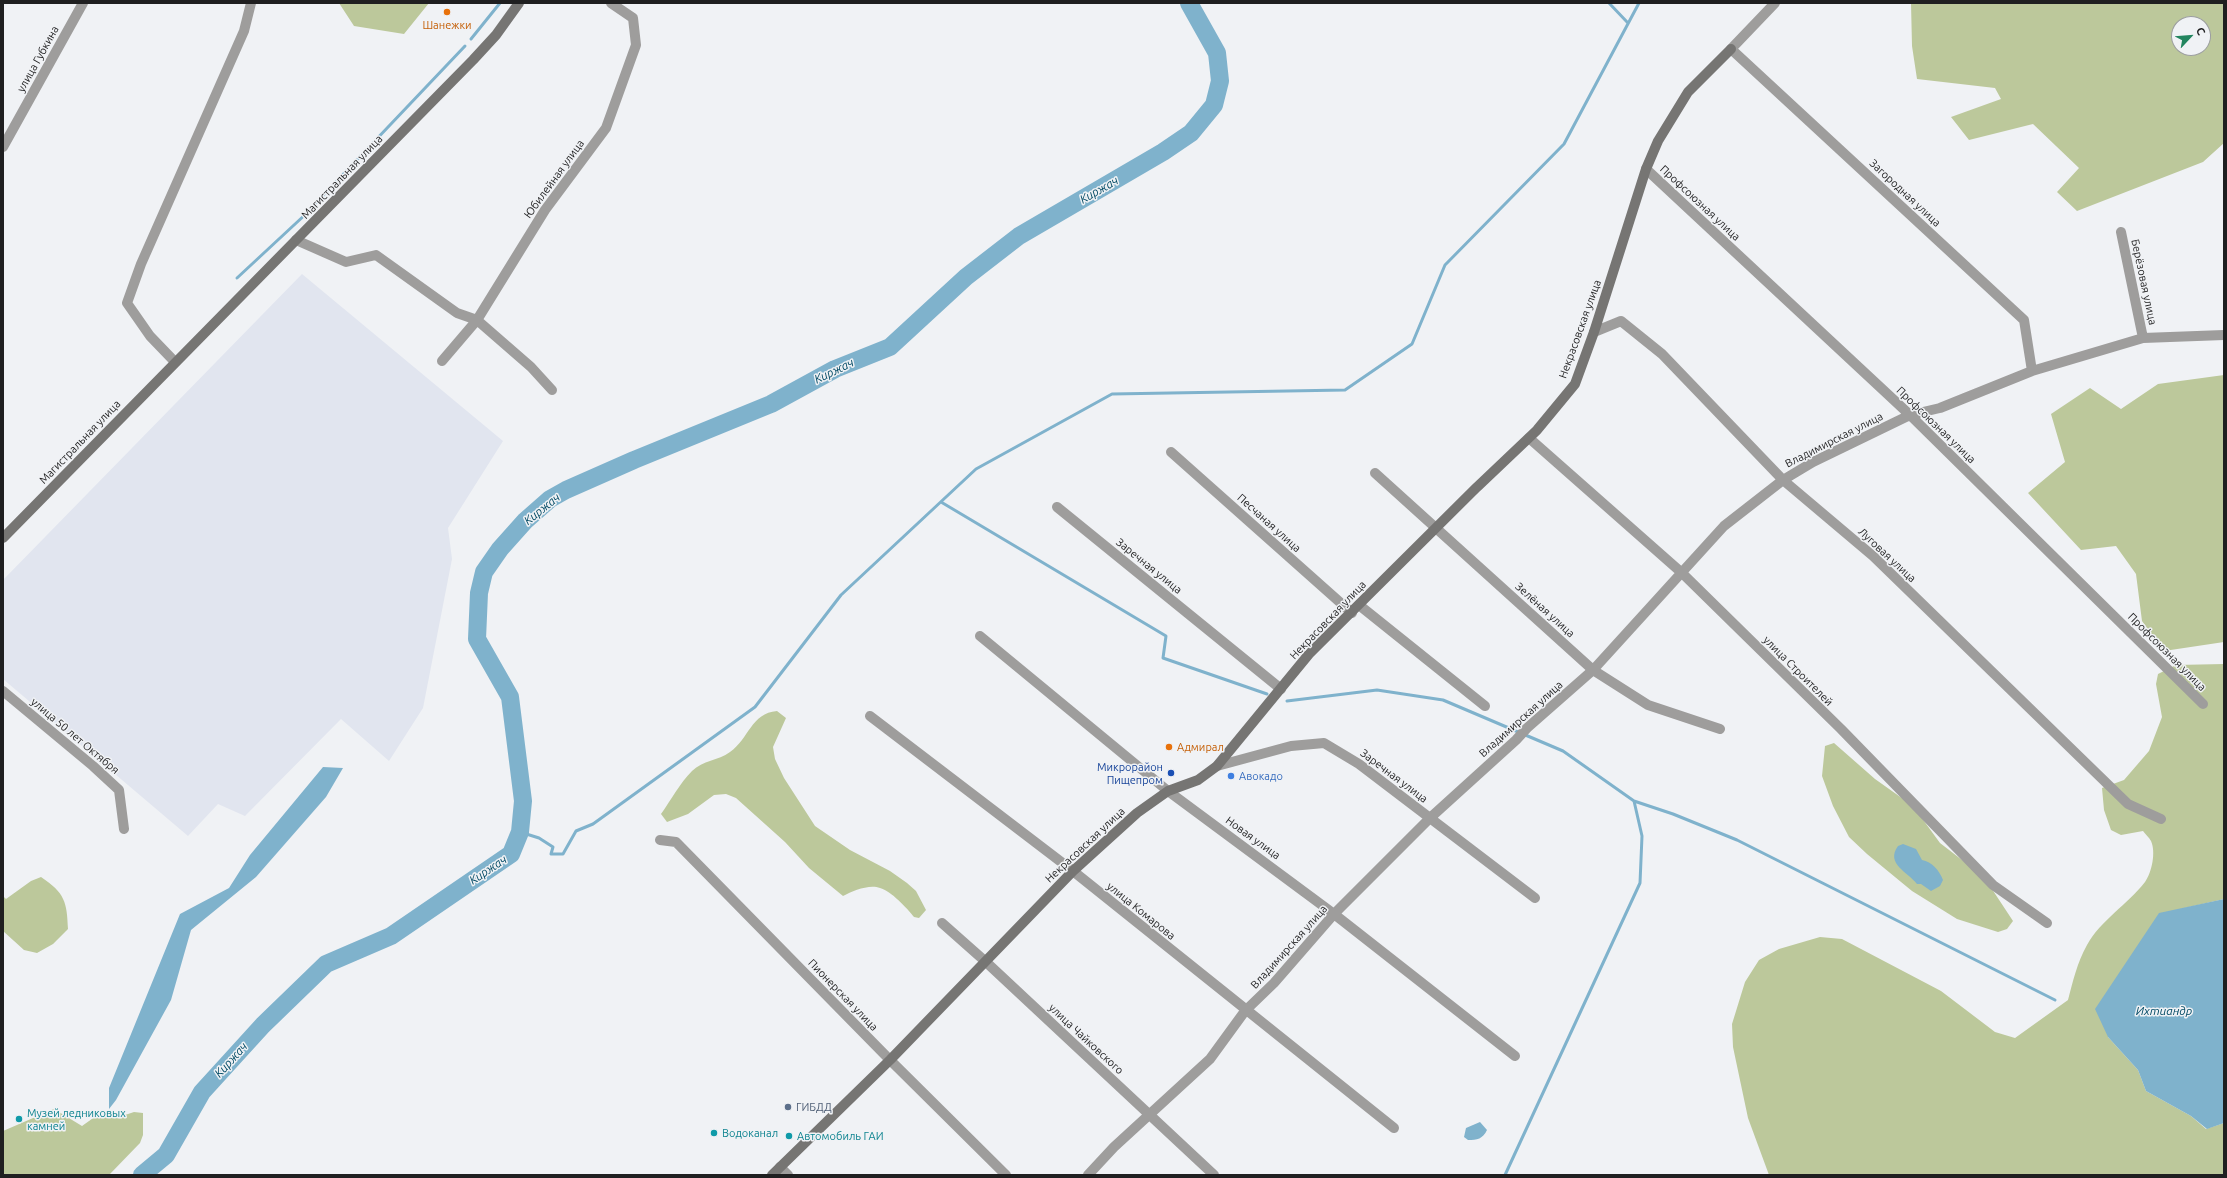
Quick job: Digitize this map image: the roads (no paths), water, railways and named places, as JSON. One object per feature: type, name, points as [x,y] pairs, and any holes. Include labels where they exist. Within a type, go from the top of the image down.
[{"type":"street","name":"улица Губкина","points":[[3,147],[83,3]]},
{"type":"street","points":[[175,362],[150,336],[127,303],[141,264],[244,32],[251,3]]},
{"type":"street","name":"Магистральная улица","points":[[3,538],[479,53],[496,35],[519,3]]},
{"type":"street","name":"Юбилейная улица","points":[[442,361],[477,320],[545,210],[606,128],[636,45],[633,18],[611,3]]},
{"type":"street","points":[[1731,49],[1775,3]]},
{"type":"street","name":"Некрасовская улица","points":[[776,1171],[890,1060],[1073,871],[1137,813],[1168,791],[1198,780],[1217,766],[1309,654],[1356,609],[1436,527],[1529,438],[1575,384],[1594,332],[1646,169],[1658,142],[1688,92],[1731,49]]},
{"type":"street","name":"Загородная улица","points":[[1731,49],[2024,320],[2032,371]]},
{"type":"street","name":"Профсоюзная улица","points":[[1646,169],[1910,415],[2203,704]]},
{"type":"street","name":"Берёзовая улица","points":[[2121,232],[2143,338]]},
{"type":"street","points":[[296,240],[346,262],[376,255],[457,313],[477,320],[531,367],[552,390]]},
{"type":"street","name":"Луговая улица","points":[[1594,332],[1621,321],[1662,354],[1783,480],[1873,556],[2128,804],[2161,819]]},
{"type":"street","name":"Владимирская улица","points":[[1088,1175],[1114,1147],[1150,1116],[1210,1059],[1245,1011],[1274,983],[1334,914],[1430,818],[1516,740],[1527,728],[1593,670],[1724,526],[1783,480],[1813,462],[1910,415],[1940,408],[2032,371],[2143,338],[2224,335]]},
{"type":"street","name":"улица Строителей","points":[[1529,438],[1682,573],[1846,735],[1993,885],[2047,923]]},
{"type":"street","name":"Песчаная улица","points":[[1170,452],[1356,609],[1485,706]]},
{"type":"street","name":"Зелёная улица","points":[[1375,473],[1593,670],[1648,705],[1720,729]]},
{"type":"street","name":"Заречная улица","points":[[1057,507],[1281,689]]},
{"type":"street","name":"Новая улица","points":[[980,636],[1168,791],[1334,914],[1515,1056]]},
{"type":"street","name":"улица 50 лет Октября","points":[[3,691],[93,766],[119,790],[124,829]]},
{"type":"street","name":"улица Комарова","points":[[870,716],[1073,871],[1245,1011],[1394,1128]]},
{"type":"street","name":"Заречная улица","points":[[1217,766],[1291,746],[1324,743],[1359,764],[1535,898]]},
{"type":"street","name":"Пионерская улица","points":[[660,840],[676,842],[890,1060],[1006,1175]]},
{"type":"street","name":"улица Чайковского","points":[[942,923],[986,962],[1214,1175]]},
{"type":"street","points":[[776,1171],[788,1175]]},
{"type":"water","points":[[323,767],[343,768],[326,797],[256,877],[191,930],[171,1000],[116,1100],[109,1109],[109,1088],[180,914],[229,888],[250,855]]},
{"type":"water","points":[[1903,844],[1916,849],[1922,860],[1932,865],[1937,870],[1943,880],[1940,886],[1931,891],[1921,884],[1917,884],[1899,867],[1894,858],[1895,852],[1898,846]]},
{"type":"water","name":"Ихтиандр","points":[[2224,899],[2224,1123],[2207,1129],[2191,1116],[2146,1091],[2138,1070],[2108,1037],[2095,1009],[2159,913]]},
{"type":"water","points":[[1480,1122],[1487,1130],[1484,1135],[1474,1140],[1468,1140],[1464,1137],[1466,1128]]},
{"type":"waterway","points":[[471,39],[500,3]]},
{"type":"waterway","name":"Киржач","points":[[142,1175],[166,1155],[202,1092],[263,1025],[326,964],[391,936],[511,854],[520,832],[523,801],[510,697],[477,639],[479,593],[484,572],[500,549],[525,521],[550,499],[566,490],[634,460],[771,404],[835,369],[890,347],[966,277],[1019,236],[1163,152],[1191,133],[1214,105],[1220,81],[1217,53],[1189,3]]},
{"type":"waterway","points":[[1609,3],[1628,23]]},
{"type":"waterway","points":[[520,832],[539,838],[553,847],[551,854],[563,854],[576,831],[593,824],[755,707],[841,595],[976,469],[1112,394],[1345,390],[1412,344],[1445,265],[1564,144],[1639,3]]},
{"type":"waterway","points":[[314,205],[465,46]]},
{"type":"waterway","points":[[237,278],[308,212]]},
{"type":"waterway","points":[[941,502],[1166,636],[1163,658],[1267,694]]},
{"type":"waterway","points":[[1287,701],[1377,690],[1443,700],[1563,751],[1634,801],[1673,814],[1737,840],[2055,1000]]},
{"type":"waterway","points":[[1505,1175],[1640,883],[1642,836],[1634,801]]},
{"type":"place","name":"Шанежки","points":[[447,12]]},
{"type":"place","name":"Адмирал","points":[[1169,747]]},
{"type":"place","name":"Микрорайон Пищепром","points":[[1171,773]]},
{"type":"place","name":"Авокадо","points":[[1231,776]]},
{"type":"place","name":"ГИБДД","points":[[788,1107]]},
{"type":"place","name":"Музей ледниковых камней","points":[[19,1119]]},
{"type":"place","name":"Водоканал","points":[[714,1133]]},
{"type":"place","name":"Автомобиль ГАИ","points":[[789,1136]]}]
